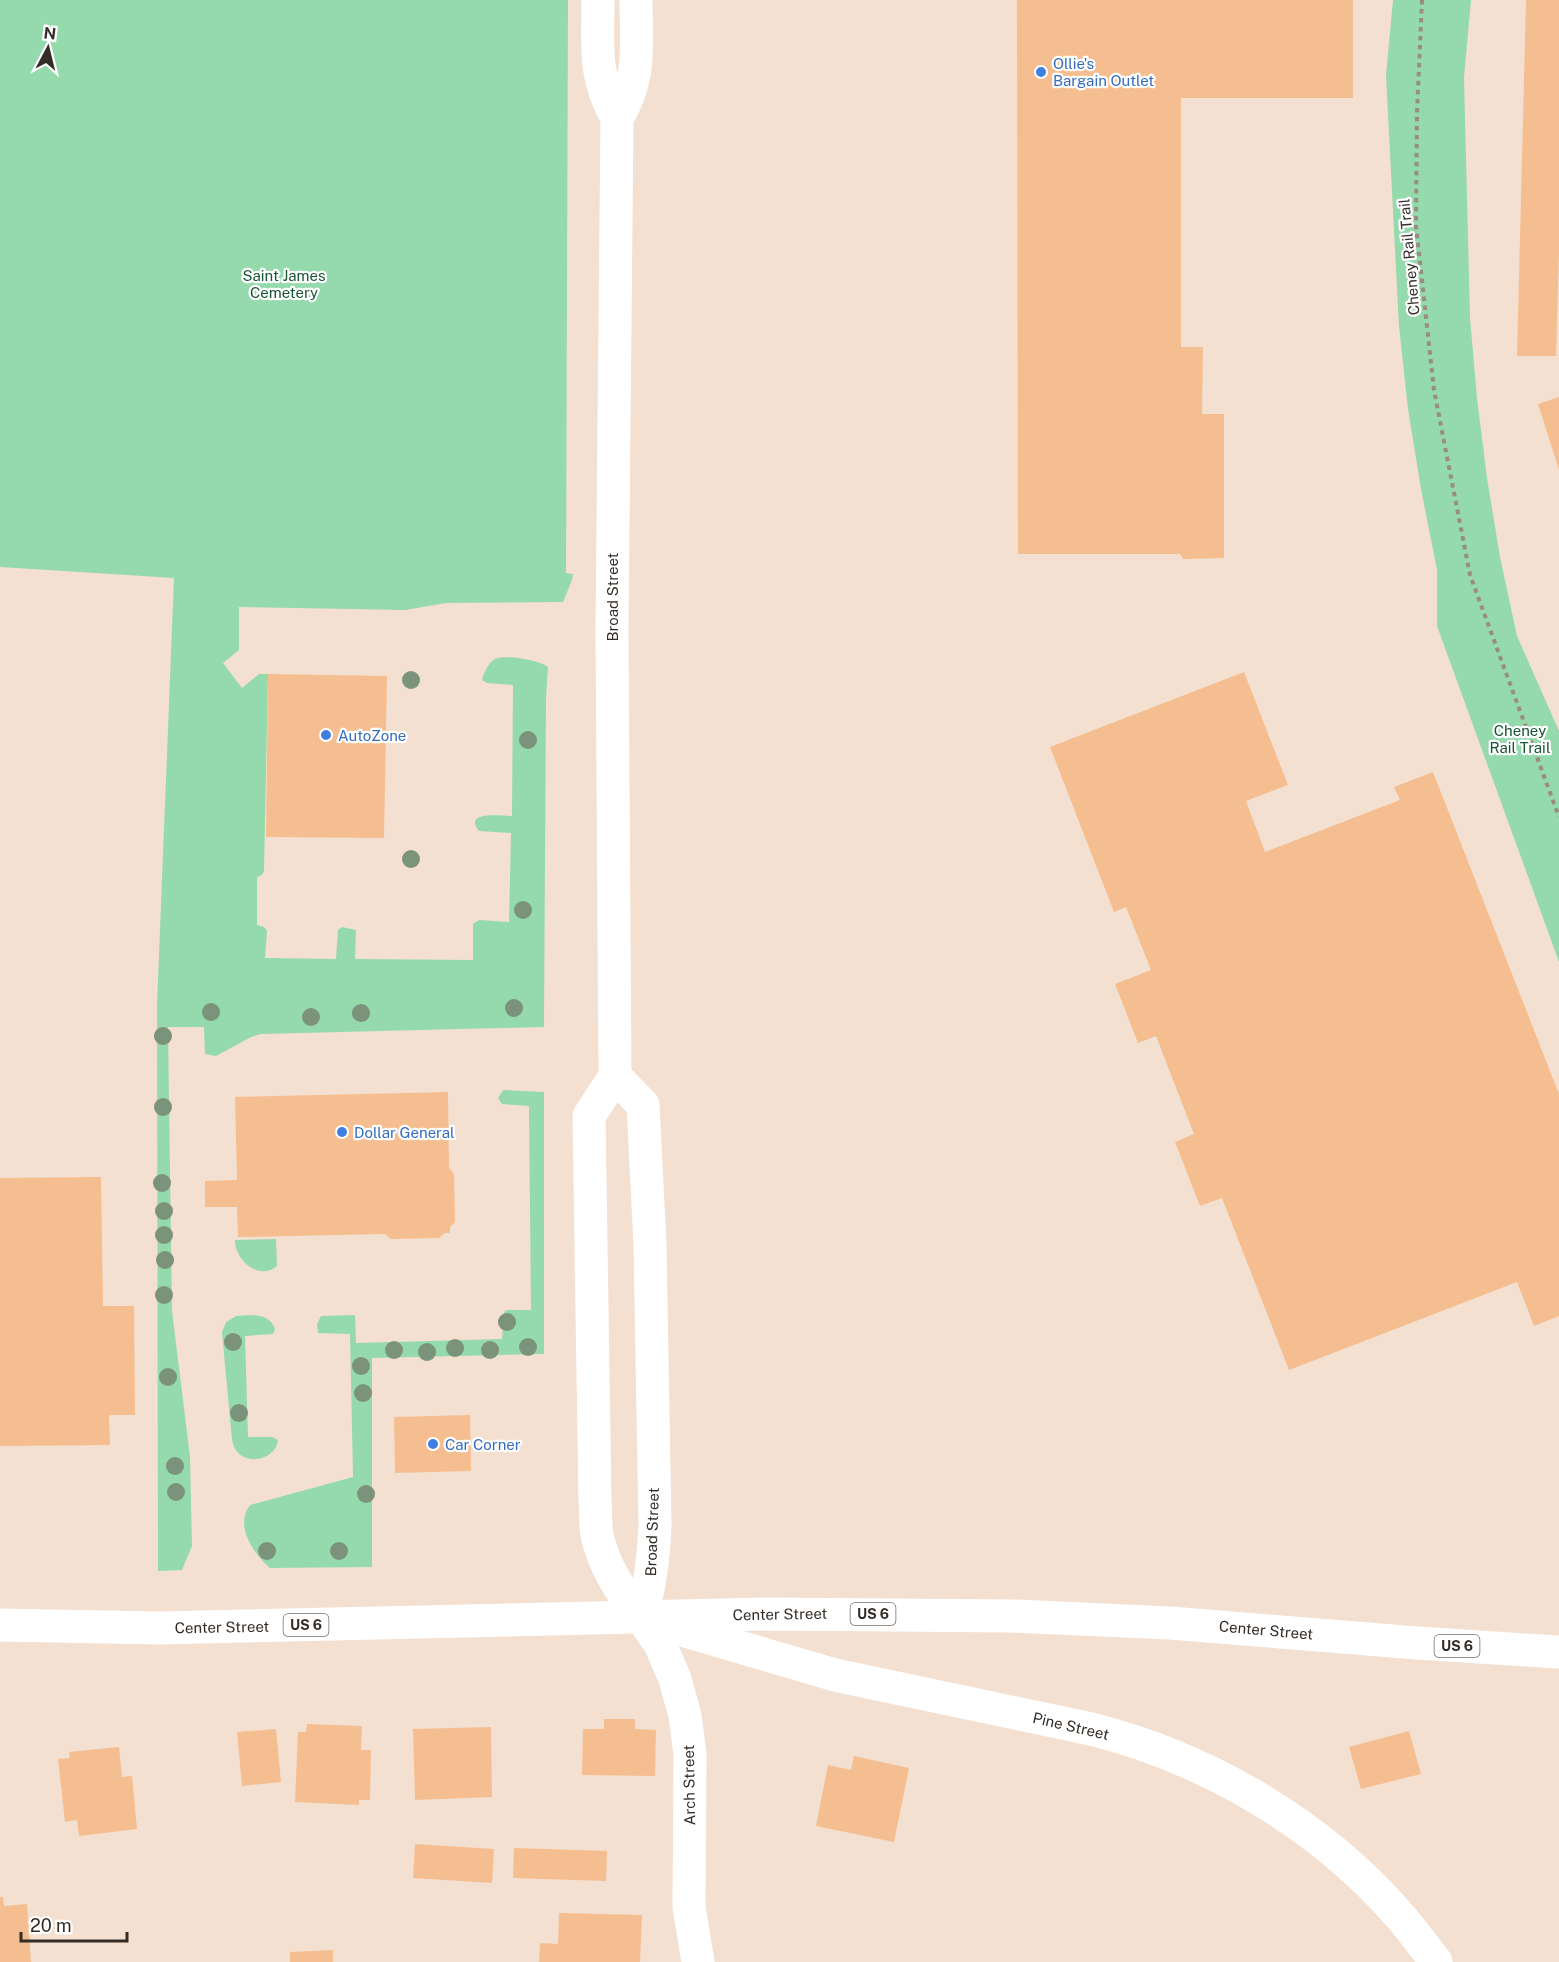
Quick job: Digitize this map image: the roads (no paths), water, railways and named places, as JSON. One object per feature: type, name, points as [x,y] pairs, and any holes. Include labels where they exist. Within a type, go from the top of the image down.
[{"type":"main road","name":"Broad Street","points":[[598,0],[598,65],[608,103],[617,118]]},
{"type":"main road","name":"Broad Street","points":[[636,0],[636,65],[627,102],[617,118],[612,618],[615,1076],[643,1104],[650,1245],[655,1525],[649,1590],[640,1617]]},
{"type":"main road","points":[[615,1076],[589,1116],[595,1502],[597,1533],[606,1563],[620,1591],[640,1617]]},
{"type":"main road","name":"Center Street","points":[[0,1625],[159,1628],[823,1614],[1013,1616],[1170,1623],[1438,1645],[1559,1652]]},
{"type":"main road","name":"Arch Street","points":[[640,1617],[660,1644],[675,1679],[685,1716],[690,1754],[689,1907],[698,1962]]},
{"type":"main road","name":"Pine Street","points":[[640,1617],[835,1675],[1090,1729],[1166,1753],[1272,1808],[1329,1848],[1357,1872],[1400,1916],[1436,1962]]},
{"type":"place","name":"Ollie's Bargain Outlet","points":[[1041,72]]},
{"type":"place","name":"AutoZone","points":[[326,735]]},
{"type":"place","name":"Dollar General","points":[[342,1132]]},
{"type":"place","name":"Car Corner","points":[[433,1444]]},
{"type":"park label","name":"Saint James Cemetery","points":[[284,284]]},
{"type":"park label","name":"Cheney Rail Trail","points":[[1520,738]]}]
